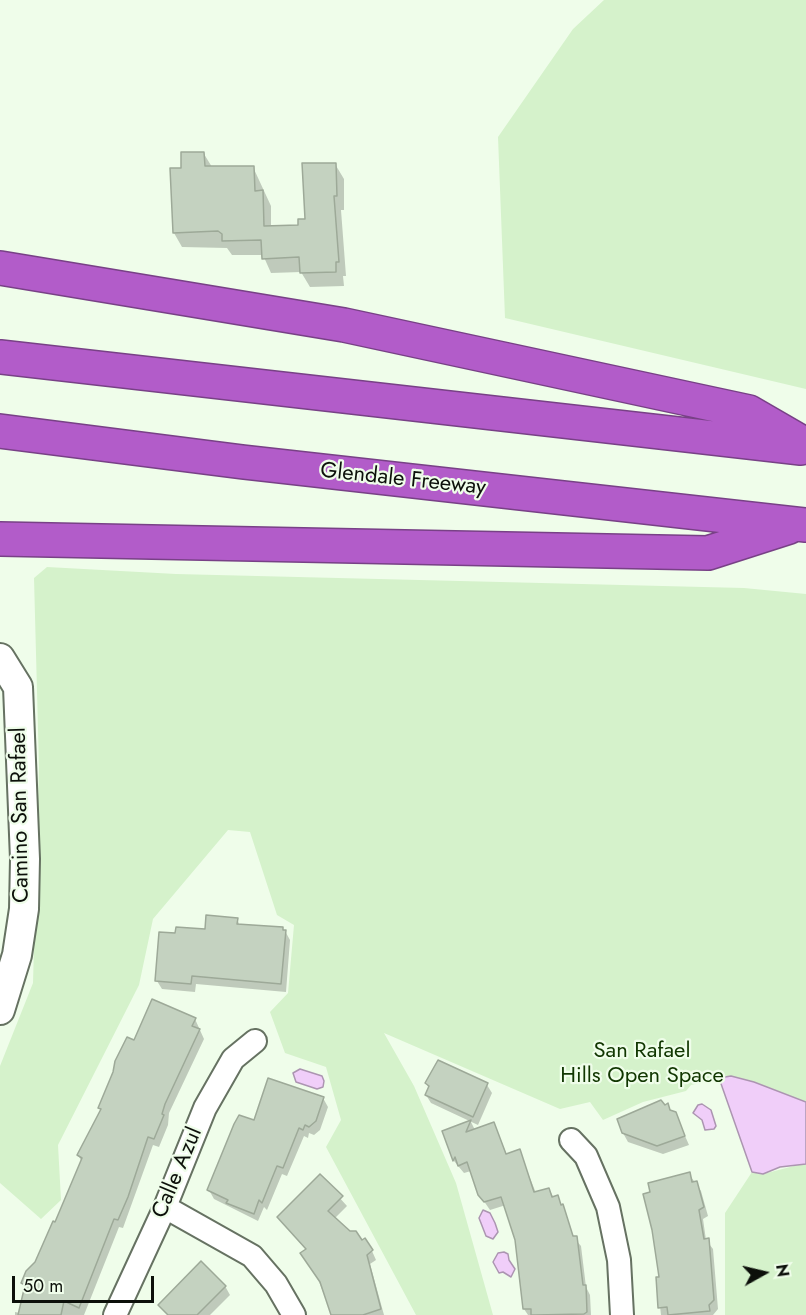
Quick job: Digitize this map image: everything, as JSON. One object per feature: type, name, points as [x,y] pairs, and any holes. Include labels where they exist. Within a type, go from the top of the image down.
[{"type":"highway","points":[[0,268],[344,325],[749,412],[806,447]]},
{"type":"highway","points":[[0,357],[806,447]]},
{"type":"highway","name":"Glendale Freeway","points":[[0,431],[243,462],[803,524]]},
{"type":"highway","points":[[0,539],[708,553],[803,524]]},
{"type":"street","name":"Camino San Rafael","points":[[0,658],[18,687],[25,859],[24,909],[17,955],[0,1011]]},
{"type":"street","name":"Calle Azul","points":[[115,1315],[165,1207],[205,1108],[233,1059],[255,1041]]},
{"type":"street","points":[[571,1140],[586,1156],[608,1207],[619,1260],[622,1315]]},
{"type":"street","points":[[165,1207],[252,1256],[276,1284],[294,1315]]},
{"type":"green space","points":[[604,0],[806,0],[806,389],[505,318],[498,137],[573,29]]},
{"type":"green space","name":"San Rafael Hills Open Space","points":[[47,567],[176,574],[744,588],[806,594],[806,1102],[755,1082],[731,1076],[691,1085],[686,1091],[643,1102],[603,1120],[590,1102],[560,1109],[384,1033],[414,1086],[456,1183],[493,1315],[416,1315],[326,1147],[341,1120],[326,1067],[285,1053],[270,1012],[288,993],[294,925],[277,915],[250,832],[228,830],[153,919],[139,985],[58,1145],[61,1200],[41,1219],[0,1183],[0,1066],[33,983],[39,767],[34,578]]},
{"type":"green space","points":[[806,1164],[806,1315],[725,1315],[725,1213],[752,1172],[763,1174]]},
{"type":"shaded area","points":[[300,1069],[322,1076],[323,1087],[317,1089],[296,1082],[293,1073]]},
{"type":"shaded area","points":[[731,1076],[754,1082],[806,1102],[806,1164],[780,1167],[763,1174],[752,1172],[719,1078]]},
{"type":"shaded area","points":[[702,1104],[711,1110],[716,1126],[714,1129],[705,1130],[702,1120],[693,1113],[698,1105]]},
{"type":"shaded area","points":[[483,1210],[490,1213],[495,1223],[498,1232],[493,1239],[486,1236],[479,1218]]},
{"type":"shaded area","points":[[498,1253],[508,1254],[515,1269],[511,1277],[503,1272],[499,1273],[493,1262]]},
{"type":"building","points":[[181,152],[204,152],[205,166],[254,166],[255,191],[263,190],[264,226],[298,225],[298,219],[305,219],[302,163],[336,163],[337,196],[334,196],[339,262],[336,262],[336,272],[300,273],[299,257],[262,259],[261,240],[222,241],[222,234],[218,231],[173,233],[170,168],[181,168]]},
{"type":"building","points":[[206,915],[238,918],[237,924],[283,927],[283,930],[286,930],[281,984],[192,976],[191,984],[155,981],[159,932],[175,933],[176,927],[205,929]]},
{"type":"building","points":[[152,999],[196,1018],[192,1026],[200,1029],[165,1104],[162,1114],[164,1115],[154,1139],[148,1137],[128,1197],[118,1220],[114,1219],[79,1308],[64,1301],[61,1315],[18,1315],[25,1285],[21,1283],[26,1271],[35,1262],[53,1221],[55,1222],[82,1158],[77,1155],[101,1109],[98,1108],[113,1072],[115,1061],[127,1037],[134,1040]]},
{"type":"building","points":[[438,1060],[488,1083],[473,1117],[425,1095],[429,1086],[425,1083]]},
{"type":"building","points":[[268,1078],[324,1097],[316,1121],[309,1127],[305,1125],[303,1130],[299,1128],[283,1168],[277,1166],[262,1203],[259,1200],[254,1214],[226,1203],[228,1200],[207,1190],[234,1124],[239,1115],[254,1120]]},
{"type":"building","points":[[661,1100],[665,1105],[668,1103],[670,1110],[676,1112],[685,1136],[657,1146],[622,1133],[617,1119]]},
{"type":"building","points":[[471,1120],[466,1132],[494,1122],[506,1154],[520,1149],[534,1192],[549,1188],[552,1197],[558,1195],[573,1236],[577,1236],[583,1285],[586,1285],[587,1312],[584,1314],[531,1315],[531,1309],[523,1309],[515,1240],[501,1197],[484,1202],[478,1195],[467,1162],[458,1166],[455,1157],[453,1161],[442,1131]]},
{"type":"building","points":[[690,1172],[692,1182],[697,1181],[704,1207],[699,1210],[704,1239],[709,1238],[714,1300],[709,1305],[710,1311],[668,1315],[667,1307],[658,1308],[656,1277],[659,1277],[652,1230],[643,1194],[650,1192],[648,1183]]},
{"type":"building","points":[[320,1174],[343,1196],[328,1211],[350,1231],[356,1231],[362,1240],[365,1238],[373,1250],[367,1255],[381,1309],[363,1315],[331,1315],[320,1282],[300,1253],[306,1249],[277,1217]]},
{"type":"building","points":[[201,1261],[226,1286],[197,1315],[168,1315],[158,1305]]}]
